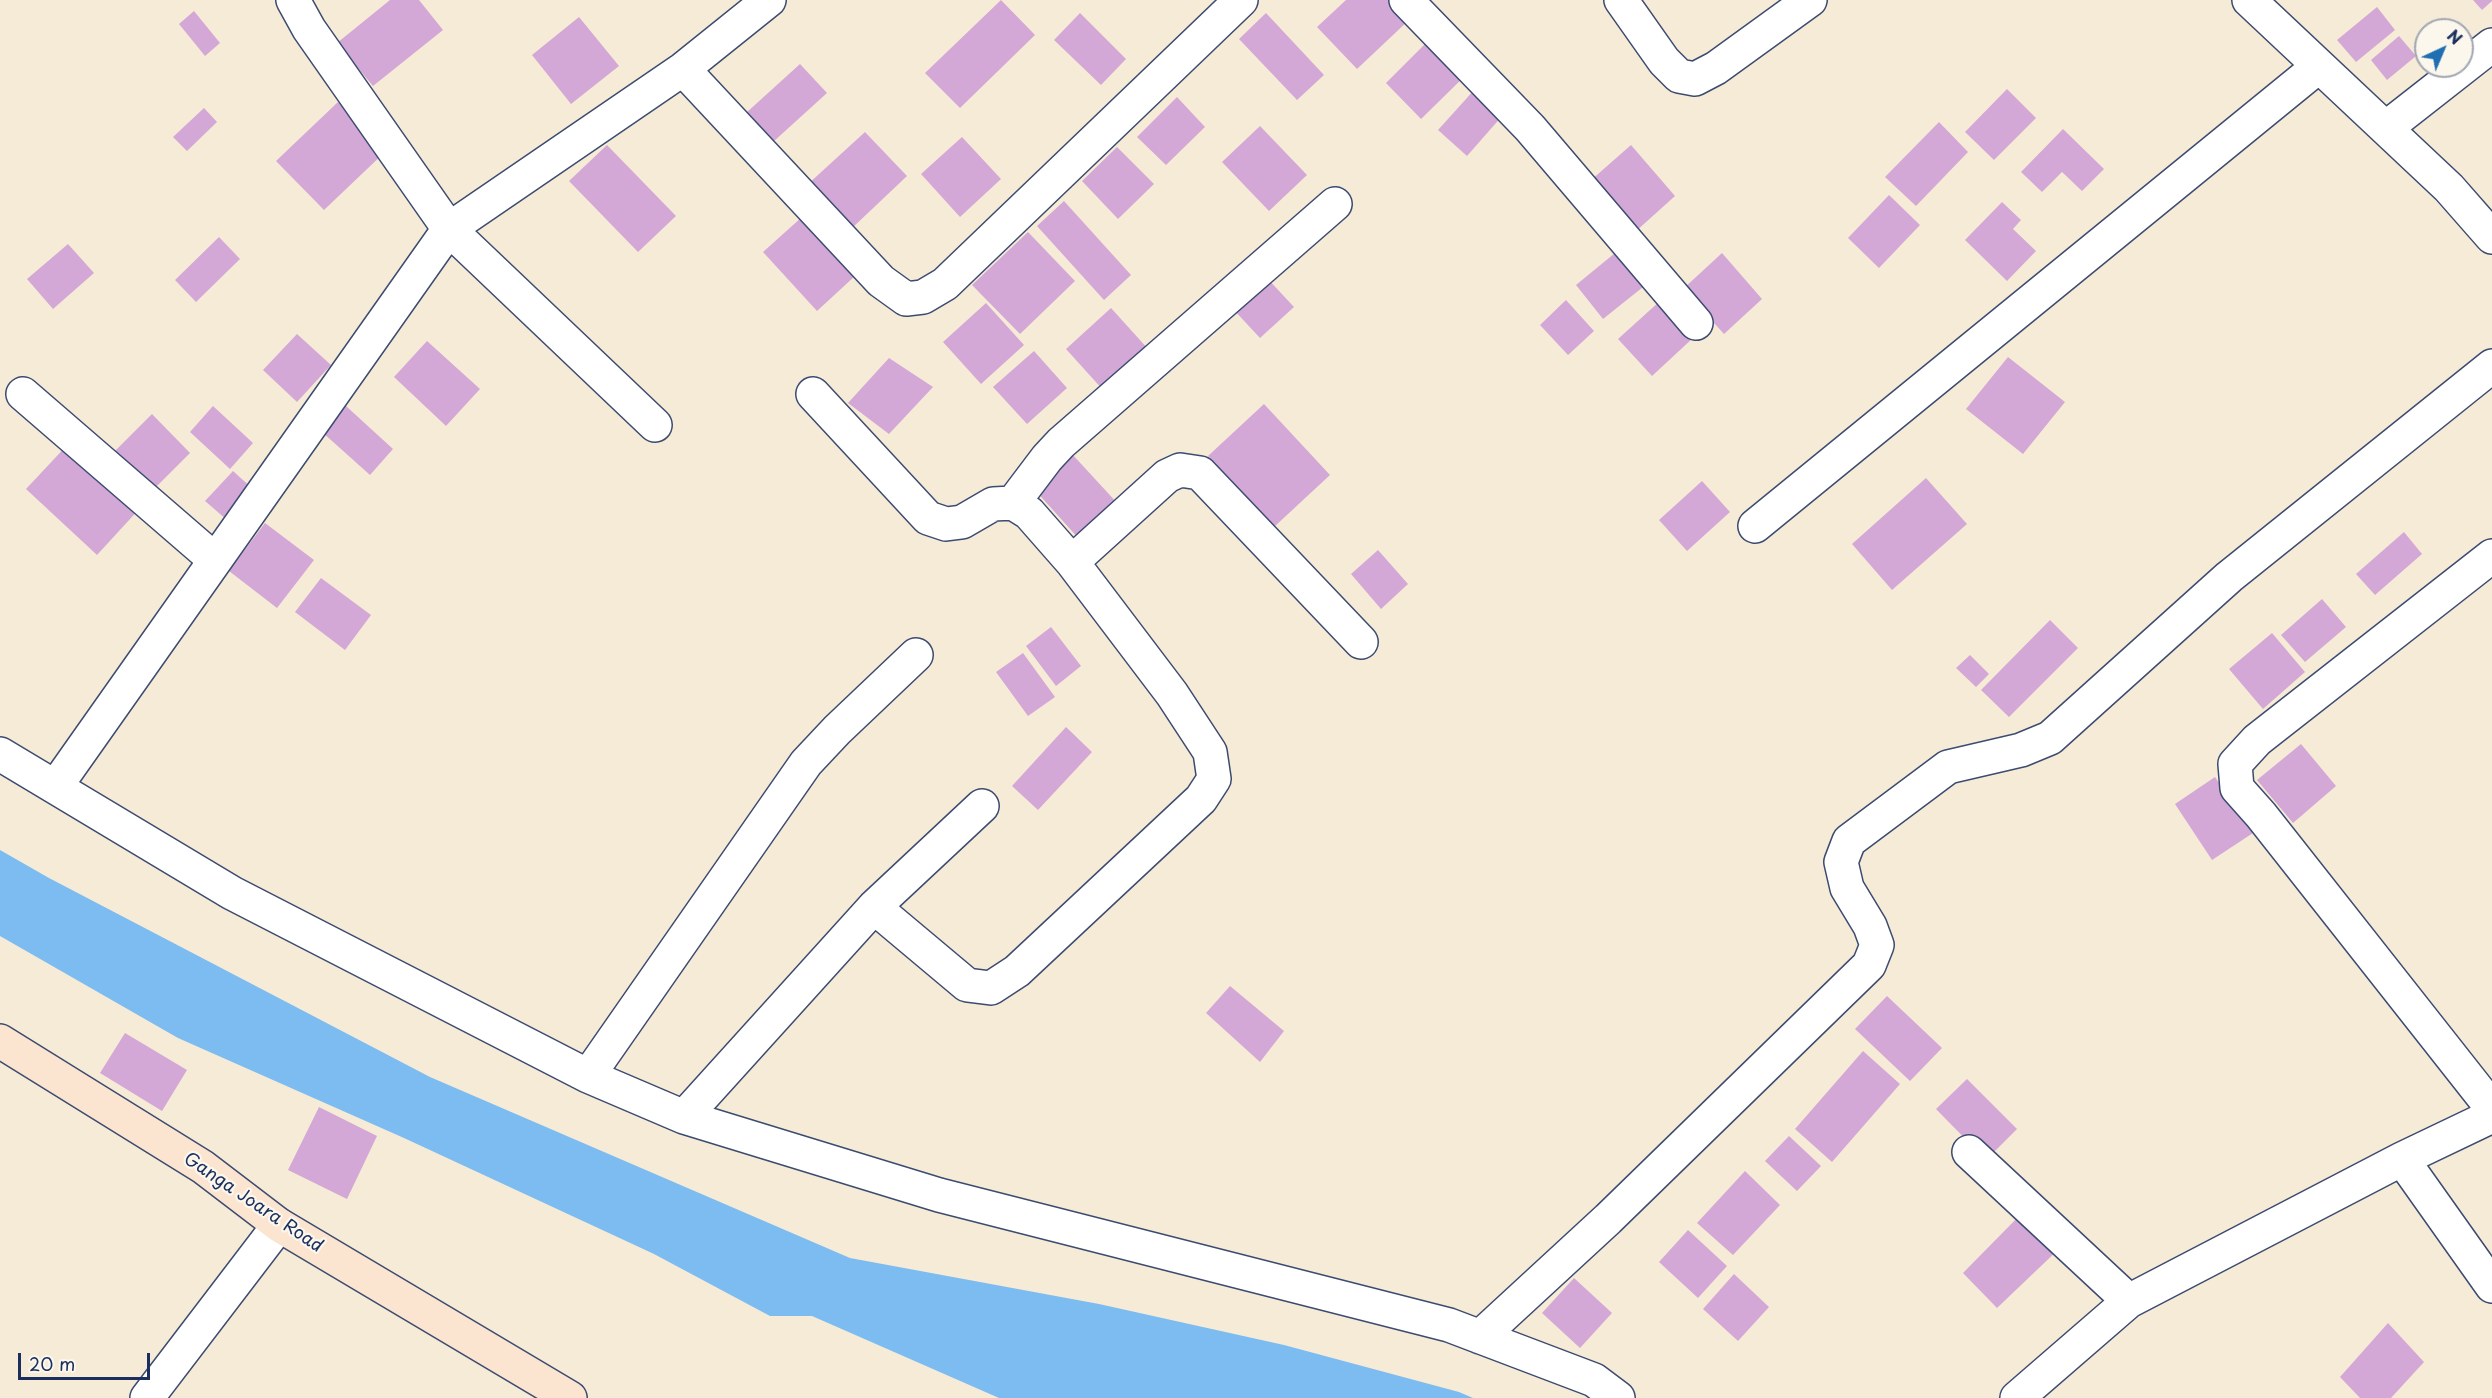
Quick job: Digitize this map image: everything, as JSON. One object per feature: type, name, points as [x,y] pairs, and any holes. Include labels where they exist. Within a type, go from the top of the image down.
[{"type":"main road","name":"Ganga Joara Road","points":[[0,1041],[203,1167],[279,1225],[570,1398]]},
{"type":"street","points":[[292,0],[309,29],[449,229],[655,425]]},
{"type":"street","points":[[56,786],[449,229],[683,69],[769,0]]},
{"type":"street","points":[[683,69],[881,280],[906,298],[923,297],[945,284],[1241,0]]},
{"type":"street","points":[[1406,0],[1530,128],[1696,323]]},
{"type":"street","points":[[1621,0],[1664,61],[1679,76],[1695,79],[1716,68],[1810,0]]},
{"type":"street","points":[[2249,0],[2449,188],[2492,237]]},
{"type":"street","points":[[2386,128],[2492,45]]},
{"type":"street","points":[[1755,526],[2319,66]]},
{"type":"street","points":[[1013,503],[1061,443],[1335,204]]},
{"type":"street","points":[[1480,1337],[1608,1219],[1869,965],[1877,945],[1870,926],[1847,888],[1841,862],[1849,842],[1948,767],[2021,750],[2050,738],[2229,577],[2492,366]]},
{"type":"street","points":[[22,394],[215,560]]},
{"type":"street","points":[[813,394],[928,518],[946,524],[962,522],[993,504],[1013,503],[1029,513],[1072,562],[1178,704],[1210,752],[1214,779],[1201,799],[1017,971],[991,987],[967,985],[874,907]]},
{"type":"street","points":[[1072,562],[1167,476],[1180,470],[1200,474],[1361,642]]},
{"type":"street","points":[[2492,556],[2257,740],[2235,764],[2237,788],[2276,833],[2492,1108]]},
{"type":"street","points":[[588,1076],[806,764],[837,730],[916,655]]},
{"type":"street","points":[[0,754],[232,893],[588,1076],[684,1117],[939,1195],[1449,1325],[1594,1380],[1617,1398]]},
{"type":"street","points":[[684,1117],[874,907],[982,806]]},
{"type":"street","points":[[2017,1398],[2129,1301],[2402,1159],[2492,1116]]},
{"type":"street","points":[[1969,1152],[2129,1301]]},
{"type":"street","points":[[2402,1159],[2492,1286]]},
{"type":"street","points":[[147,1398],[279,1225]]},
{"type":"water","points":[[0,850],[49,878],[430,1077],[850,1258],[1099,1304],[1284,1345],[1459,1392],[1473,1398],[999,1398],[812,1316],[770,1316],[654,1254],[404,1138],[178,1038],[0,936]]},
{"type":"building","points":[[390,0],[419,0],[443,30],[373,86],[337,43]]},
{"type":"building","points":[[1001,0],[1035,35],[960,108],[925,73]]},
{"type":"building","points":[[1346,0],[1392,0],[1410,19],[1357,69],[1317,27]]},
{"type":"building","points":[[2473,0],[2492,0],[2492,1],[2482,10]]},
{"type":"building","points":[[2377,7],[2395,30],[2356,62],[2337,40]]},
{"type":"building","points":[[194,11],[220,43],[205,56],[179,24]]},
{"type":"building","points":[[1080,13],[1126,59],[1101,85],[1054,40]]},
{"type":"building","points":[[1266,13],[1324,75],[1297,100],[1239,39]]},
{"type":"building","points":[[579,17],[619,66],[571,104],[532,55]]},
{"type":"building","points":[[2399,36],[2414,54],[2414,58],[2387,80],[2371,60]]},
{"type":"building","points":[[1432,37],[1468,73],[1421,119],[1386,83]]},
{"type":"building","points":[[800,64],[827,93],[773,142],[746,113]]},
{"type":"building","points":[[1475,89],[1503,115],[1467,156],[1438,130]]},
{"type":"building","points":[[2007,89],[2036,118],[1994,160],[1965,132]]},
{"type":"building","points":[[1177,97],[1205,127],[1166,165],[1137,137]]},
{"type":"building","points":[[338,102],[386,151],[324,210],[276,161]]},
{"type":"building","points":[[204,108],[217,122],[187,151],[173,137]]},
{"type":"building","points":[[1939,122],[1968,152],[1916,206],[1885,177]]},
{"type":"building","points":[[1260,126],[1307,175],[1269,211],[1222,162]]},
{"type":"building","points":[[2063,129],[2104,169],[2082,191],[2062,172],[2042,192],[2021,172]]},
{"type":"building","points":[[865,132],[907,176],[850,230],[807,185]]},
{"type":"building","points":[[962,137],[1001,179],[960,217],[921,174]]},
{"type":"building","points":[[607,145],[676,216],[638,252],[569,181]]},
{"type":"building","points":[[1631,145],[1675,196],[1635,232],[1590,181]]},
{"type":"building","points":[[1117,147],[1154,184],[1118,219],[1082,181]]},
{"type":"building","points":[[1889,195],[1920,225],[1879,268],[1848,238]]},
{"type":"building","points":[[1064,201],[1131,275],[1104,300],[1037,226]]},
{"type":"building","points":[[2002,202],[2021,220],[2013,229],[2036,251],[2007,281],[1965,240]]},
{"type":"building","points":[[802,217],[855,276],[817,311],[763,252]]},
{"type":"building","points":[[1028,232],[1075,281],[1020,334],[972,285]]},
{"type":"building","points":[[219,237],[240,259],[196,302],[175,280]]},
{"type":"building","points":[[68,244],[94,273],[53,309],[27,279]]},
{"type":"building","points":[[1615,253],[1643,287],[1603,319],[1576,285]]},
{"type":"building","points":[[1722,253],[1762,299],[1724,334],[1683,289]]},
{"type":"building","points":[[1267,278],[1294,307],[1260,338],[1233,309]]},
{"type":"building","points":[[1566,300],[1594,331],[1568,355],[1540,325]]},
{"type":"building","points":[[1660,301],[1693,338],[1652,376],[1618,339]]},
{"type":"building","points":[[986,303],[1024,345],[981,384],[943,342]]},
{"type":"building","points":[[1111,308],[1149,350],[1104,391],[1066,349]]},
{"type":"building","points":[[297,334],[331,365],[297,402],[263,370]]},
{"type":"building","points":[[427,341],[480,389],[446,426],[394,377]]},
{"type":"building","points":[[1034,351],[1067,388],[1027,424],[993,387]]},
{"type":"building","points":[[2008,357],[2065,402],[2023,454],[1966,409]]},
{"type":"building","points":[[889,358],[933,387],[889,434],[848,403]]},
{"type":"building","points":[[1264,404],[1330,475],[1274,527],[1208,456]]},
{"type":"building","points":[[213,406],[253,443],[230,469],[190,432]]},
{"type":"building","points":[[346,406],[393,449],[370,475],[322,432]]},
{"type":"building","points":[[152,414],[190,453],[151,492],[113,453]]},
{"type":"building","points":[[70,442],[141,507],[97,555],[26,489]]},
{"type":"building","points":[[1072,454],[1119,505],[1080,540],[1034,489]]},
{"type":"building","points":[[233,471],[254,490],[227,520],[205,501]]},
{"type":"building","points":[[1926,478],[1967,524],[1892,590],[1852,544]]},
{"type":"building","points":[[1702,481],[1730,512],[1687,551],[1659,520]]},
{"type":"building","points":[[265,523],[314,560],[277,608],[229,571]]},
{"type":"building","points":[[2404,532],[2422,554],[2375,595],[2356,574]]},
{"type":"building","points":[[1378,550],[1408,584],[1381,609],[1351,574]]},
{"type":"building","points":[[321,578],[371,615],[345,650],[295,612]]},
{"type":"building","points":[[2322,599],[2346,627],[2305,662],[2281,635]]},
{"type":"building","points":[[2050,620],[2078,648],[2009,717],[1981,690]]},
{"type":"building","points":[[1051,627],[1081,666],[1056,686],[1026,646]]},
{"type":"building","points":[[2272,633],[2305,672],[2263,709],[2229,669]]},
{"type":"building","points":[[1023,653],[1055,697],[1028,716],[996,672]]},
{"type":"building","points":[[1970,655],[1989,674],[1976,687],[1956,668]]},
{"type":"building","points":[[1066,727],[1092,752],[1038,810],[1012,786]]},
{"type":"building","points":[[2301,744],[2336,786],[2293,823],[2257,780]]},
{"type":"building","points":[[2215,777],[2253,833],[2212,860],[2175,804]]},
{"type":"building","points":[[1230,986],[1284,1031],[1260,1062],[1206,1013]]},
{"type":"building","points":[[1887,996],[1942,1048],[1910,1081],[1855,1029]]},
{"type":"building","points":[[125,1033],[187,1070],[162,1111],[100,1073]]},
{"type":"building","points":[[1863,1051],[1900,1084],[1832,1162],[1795,1129]]},
{"type":"building","points":[[1967,1079],[2017,1129],[1986,1160],[1936,1109]]},
{"type":"building","points":[[319,1107],[377,1136],[347,1199],[288,1170]]},
{"type":"building","points":[[1789,1136],[1821,1166],[1797,1191],[1765,1161]]},
{"type":"building","points":[[1745,1171],[1780,1205],[1733,1255],[1697,1223]]},
{"type":"building","points":[[2023,1212],[2061,1247],[1997,1308],[1963,1273]]},
{"type":"building","points":[[1688,1230],[1727,1266],[1698,1298],[1659,1262]]},
{"type":"building","points":[[1734,1274],[1769,1307],[1738,1341],[1703,1309]]},
{"type":"building","points":[[1574,1278],[1612,1313],[1580,1348],[1542,1313]]},
{"type":"building","points":[[2388,1323],[2424,1362],[2391,1398],[2360,1398],[2340,1377]]}]
